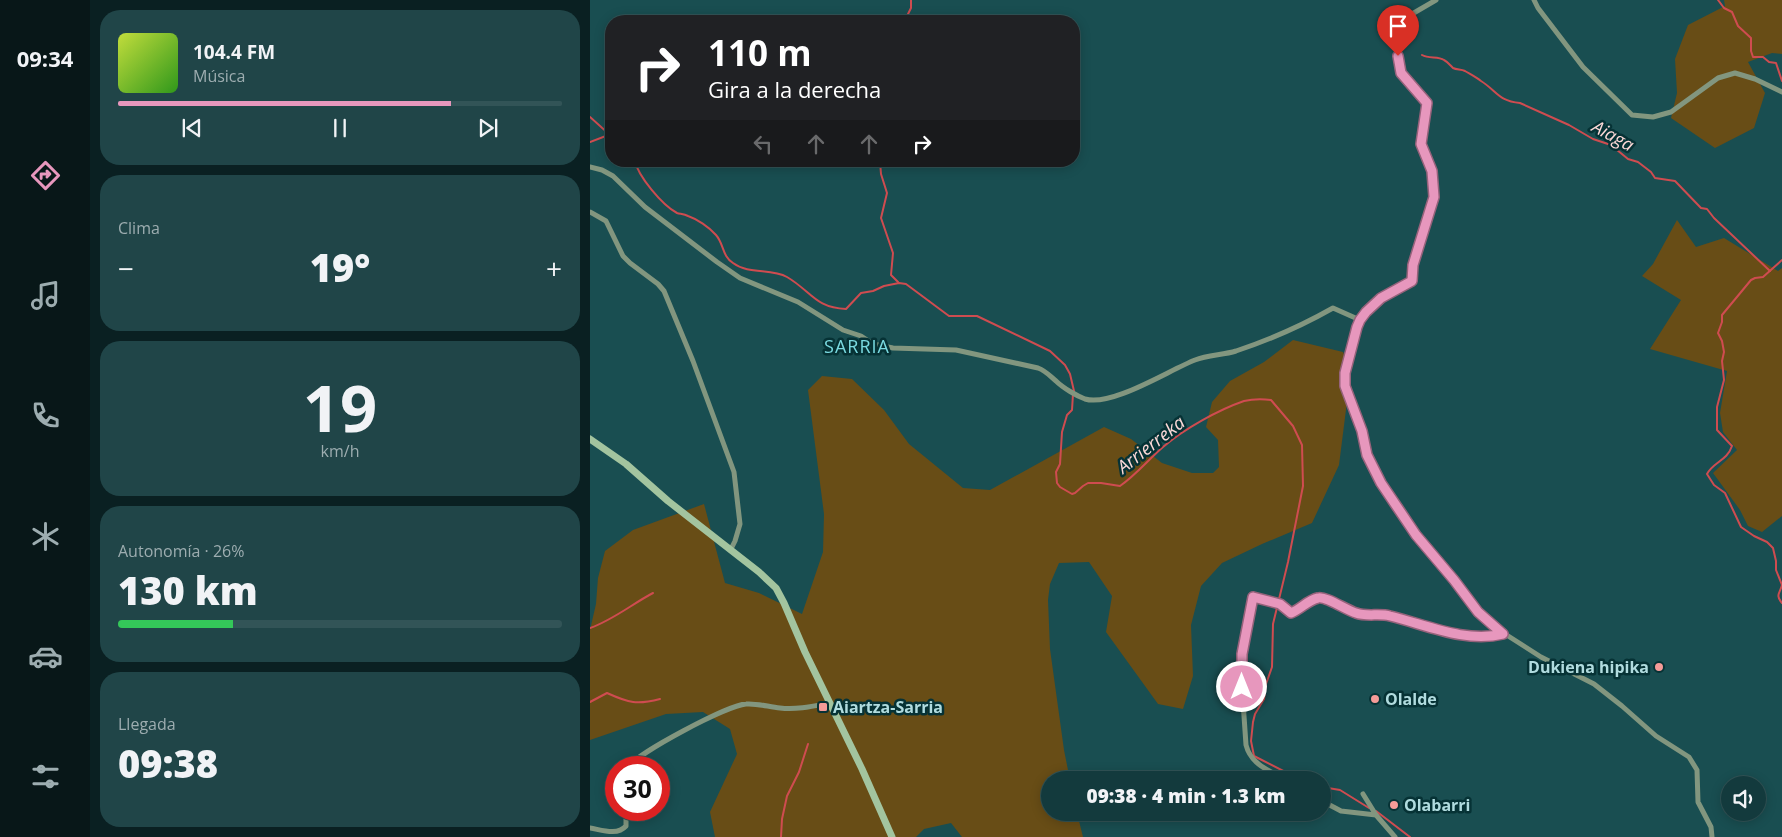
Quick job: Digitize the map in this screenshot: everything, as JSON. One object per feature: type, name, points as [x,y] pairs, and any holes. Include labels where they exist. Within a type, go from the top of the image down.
[{"type":"street","points":[[1436,0],[1412,14],[1400,24],[1396,39],[1401,73],[1427,103],[1421,144],[1432,171],[1434,197],[1413,265],[1412,281],[1381,298],[1360,320],[1344,380],[1348,397],[1362,431],[1371,464],[1381,483],[1416,535],[1482,616],[1503,634],[1541,657],[1594,684],[1656,736],[1689,757],[1697,770],[1698,802],[1711,828],[1712,837]]},
{"type":"street","points":[[1534,0],[1582,67],[1632,115],[1653,117],[1672,112],[1718,78],[1735,73],[1756,79],[1782,92]]},
{"type":"street","points":[[590,167],[602,170],[613,176],[645,207],[740,278],[798,302],[843,330],[861,336],[873,344],[893,348],[956,350],[1038,368],[1046,371],[1068,390],[1085,399],[1095,400],[1116,396],[1196,360],[1234,351],[1256,343],[1312,320],[1333,308],[1360,320]]},
{"type":"street","points":[[590,212],[606,221],[623,256],[664,291],[693,361],[734,472],[738,492],[740,524],[735,541],[730,549]]},
{"type":"street","points":[[590,440],[626,464],[668,501],[764,576],[776,588],[862,769],[892,837]]},
{"type":"street","points":[[1269,771],[1261,767],[1248,752],[1244,715],[1242,654],[1253,597],[1280,604],[1291,613],[1317,598],[1325,598],[1333,604],[1358,614],[1388,615],[1457,634],[1492,636],[1503,634]]},
{"type":"street","points":[[639,756],[674,736],[731,708],[744,704],[781,708],[804,708],[830,703]]},
{"type":"street","points":[[1363,794],[1376,815],[1396,837]]},
{"type":"street","points":[[1331,806],[1340,812],[1376,815]]},
{"type":"street","points":[[590,828],[616,832],[626,826],[626,821]]},
{"type":"shaded area","points":[[1724,0],[1782,0],[1782,54],[1772,53],[1748,62],[1765,93],[1754,128],[1715,148],[1671,118],[1677,93],[1675,59],[1688,25],[1725,6]]},
{"type":"shaded area","points":[[1677,220],[1696,247],[1724,238],[1778,271],[1782,268],[1782,516],[1762,532],[1748,526],[1740,510],[1713,473],[1737,450],[1723,432],[1720,413],[1727,371],[1650,349],[1681,300],[1642,276],[1653,264]]},
{"type":"shaded area","points":[[1293,340],[1343,352],[1351,370],[1339,465],[1312,523],[1222,563],[1201,586],[1191,625],[1193,676],[1183,709],[1158,704],[1106,632],[1112,596],[1089,562],[1059,563],[1050,584],[1048,600],[1050,649],[1068,771],[1041,771],[1041,821],[1079,821],[1083,837],[962,837],[951,823],[924,829],[916,837],[715,837],[710,812],[737,754],[730,729],[703,712],[666,714],[590,740],[590,630],[596,604],[598,578],[605,551],[633,530],[704,504],[725,583],[759,593],[802,614],[823,552],[824,514],[808,390],[822,376],[852,379],[884,410],[909,444],[963,488],[990,490],[1104,427],[1131,439],[1162,463],[1192,473],[1213,473],[1219,467],[1218,440],[1206,427],[1212,402],[1230,381],[1264,362]]},
{"type":"waterway","points":[[908,14],[911,8],[911,0]]},
{"type":"waterway","points":[[1718,0],[1724,8],[1732,12],[1738,26],[1751,38],[1753,57],[1763,57],[1769,62],[1776,63],[1782,81]]},
{"type":"waterway","name":"Aiaga","points":[[1422,55],[1442,59],[1453,68],[1465,71],[1477,78],[1502,98],[1520,103],[1569,125],[1593,139],[1611,145],[1628,159],[1638,162],[1651,172],[1655,178],[1675,181],[1701,208],[1707,209],[1714,218],[1770,271]]},
{"type":"waterway","points":[[590,117],[605,130]]},
{"type":"waterway","name":"Arrierreka","points":[[590,142],[605,136]]},
{"type":"waterway","name":"Arrierreka","points":[[637,167],[658,197],[671,209],[695,219],[710,229],[719,238],[729,260],[739,267],[781,274],[795,282],[820,302],[836,308],[846,309],[861,293],[873,291],[884,286],[899,283],[906,284],[949,316],[977,316],[1050,351],[1065,365],[1070,374],[1074,391],[1072,410],[1067,415],[1062,432],[1060,464],[1056,472],[1057,483],[1072,494],[1088,483],[1120,486],[1171,440],[1223,409],[1244,401],[1271,400],[1293,426],[1302,445],[1303,486],[1273,624],[1272,667],[1266,684],[1264,699],[1255,714],[1251,741],[1254,756],[1283,771]]},
{"type":"waterway","points":[[880,167],[887,193],[881,218],[893,253],[891,275],[898,282]]},
{"type":"waterway","points":[[1782,260],[1763,277],[1751,280],[1722,315],[1722,322],[1718,333],[1724,352],[1722,361],[1724,380],[1717,407],[1717,430],[1732,446],[1727,455],[1707,474],[1714,485],[1725,493],[1741,527],[1767,542],[1773,548],[1776,570],[1782,585],[1778,596],[1782,603]]},
{"type":"waterway","points":[[590,628],[615,616],[653,593]]},
{"type":"waterway","points":[[590,702],[607,693],[633,702],[660,699]]},
{"type":"waterway","points":[[781,837],[782,819],[787,796],[799,772],[808,744]]},
{"type":"waterway","name":"Arrierreka","points":[[1331,788],[1340,790],[1369,808]]},
{"type":"waterway","name":"Arrierreka","points":[[1376,811],[1410,837]]},
{"type":"place","name":"Dukiena hipika","points":[[1659,667]]},
{"type":"place","name":"Olalde","points":[[1375,699]]},
{"type":"place","name":"Aiartza-Sarria","points":[[823,707]]},
{"type":"place","name":"Olabarri","points":[[1394,805]]},
{"type":"district","name":"SARRIA","points":[[857,347]]},
{"type":"route","points":[[1242,687],[1243,644],[1253,597],[1280,604],[1291,613],[1317,598],[1325,598],[1333,604],[1358,614],[1388,615],[1457,634],[1492,636],[1503,634],[1478,612],[1416,535],[1381,483],[1367,455],[1362,431],[1345,386],[1345,373],[1360,320],[1381,298],[1412,281],[1413,265],[1434,197],[1432,171],[1421,144],[1427,103],[1401,73],[1398,56]]}]
